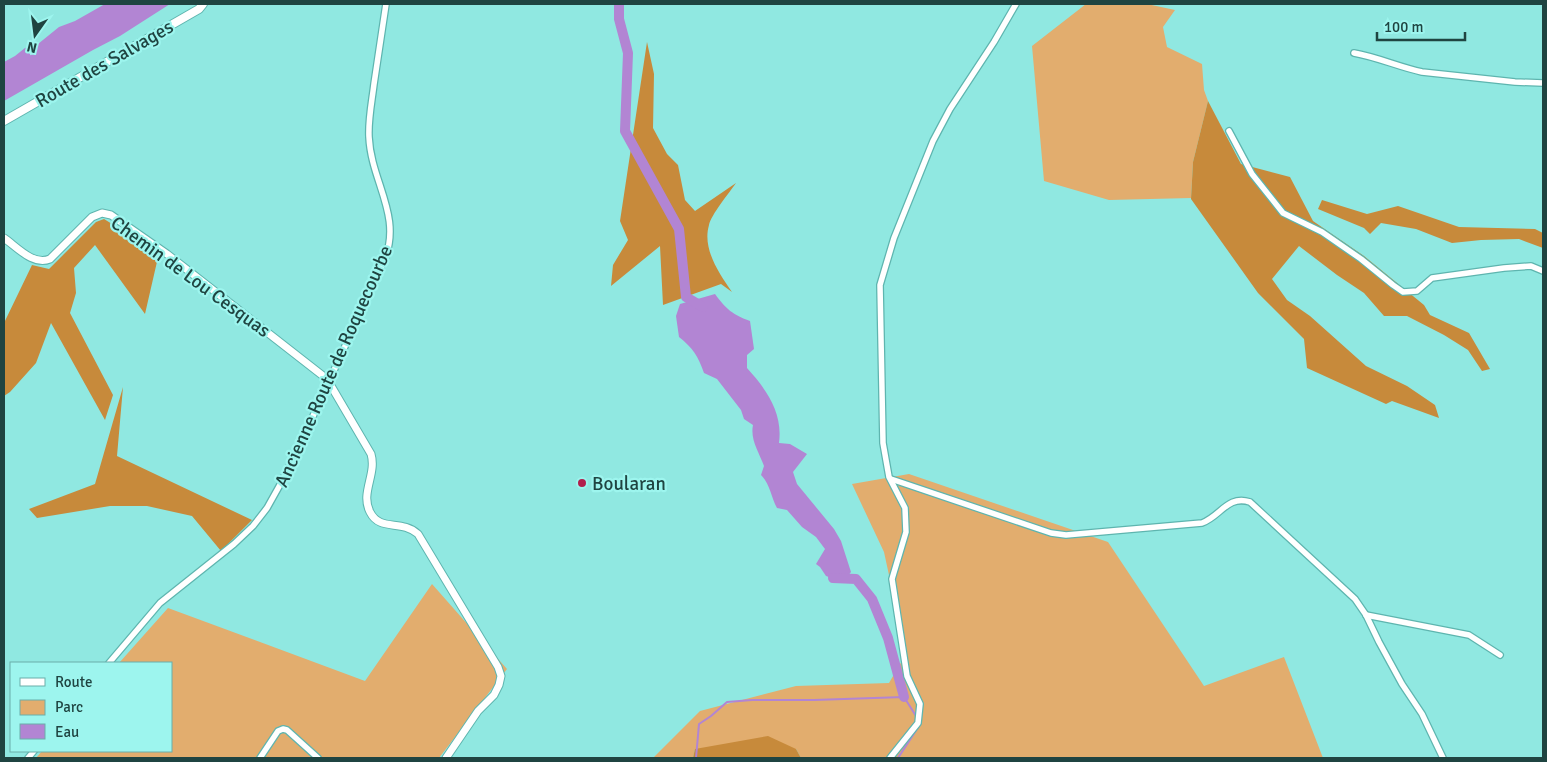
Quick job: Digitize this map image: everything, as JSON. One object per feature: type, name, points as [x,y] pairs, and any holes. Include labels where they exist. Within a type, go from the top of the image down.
[{"type":"main road","name":"Route des Salvages","points":[[4,121],[199,9],[203,4]]},
{"type":"street","name":"Ancienne Route de Roquecourbe","points":[[110,662],[160,603],[226,551],[259,519],[281,484],[384,260],[390,244],[390,220],[373,164],[369,138],[370,109],[386,4]]},
{"type":"street","points":[[890,758],[919,720],[920,704],[907,676],[892,579],[906,532],[905,508],[891,479],[883,443],[880,285],[894,238],[933,141],[950,109],[999,34],[1016,4]]},
{"type":"street","points":[[1354,53],[1370,55],[1422,72],[1515,82],[1543,82]]},
{"type":"street","points":[[1229,132],[1252,174],[1284,214],[1322,232],[1361,259],[1403,292],[1417,291],[1432,278],[1531,266],[1543,271]]},
{"type":"street","name":"Chemin de Lou Cesquas","points":[[4,238],[34,260],[43,262],[50,260],[92,216],[102,213],[111,215],[167,254],[300,357],[329,382]]},
{"type":"street","points":[[329,382],[371,454],[373,468],[366,497],[370,512],[379,523],[406,526],[418,534],[498,668],[499,684],[494,695],[478,711],[446,758]]},
{"type":"street","points":[[891,479],[1057,535],[1066,536],[1202,523],[1215,516],[1229,503],[1239,500],[1250,502],[1355,599],[1422,714],[1443,758]]},
{"type":"street","points":[[1366,615],[1469,635],[1500,655]]},
{"type":"street","points":[[260,758],[278,731],[282,729],[287,730],[318,758]]},
{"type":"green space","points":[[1086,4],[1147,4],[1175,10],[1163,27],[1167,47],[1202,64],[1204,90],[1208,101],[1193,162],[1191,198],[1109,200],[1044,181],[1032,46]]},
{"type":"green space","points":[[909,474],[1108,542],[1204,686],[1284,657],[1323,758],[801,758],[796,749],[695,749],[693,758],[653,758],[700,711],[796,686],[889,683],[906,654],[884,552],[852,484]]},
{"type":"green space","points":[[432,584],[507,669],[439,758],[36,758],[41,752],[172,752],[172,662],[120,662],[168,608],[365,681]]},
{"type":"shaded area","points":[[647,42],[654,74],[653,128],[667,154],[678,165],[685,200],[695,211],[736,183],[713,216],[707,234],[713,260],[732,292],[721,284],[663,305],[660,246],[611,286],[613,265],[628,240],[620,221]]},
{"type":"shaded area","points":[[1208,101],[1241,164],[1290,177],[1313,221],[1364,256],[1424,305],[1430,315],[1469,333],[1490,369],[1482,371],[1468,350],[1407,316],[1384,316],[1364,293],[1299,246],[1272,279],[1287,300],[1310,316],[1366,366],[1407,386],[1435,405],[1439,418],[1392,401],[1386,404],[1307,368],[1304,339],[1258,293],[1191,199],[1193,162]]},
{"type":"shaded area","points":[[1322,200],[1367,214],[1398,206],[1459,227],[1535,229],[1543,233],[1543,248],[1519,239],[1452,243],[1416,229],[1381,223],[1370,234],[1364,228],[1318,209]]},
{"type":"shaded area","points":[[104,219],[159,253],[145,314],[95,245],[74,268],[76,293],[70,313],[113,395],[105,420],[51,323],[36,363],[10,392],[4,396],[4,323],[32,265],[49,269],[96,222]]},
{"type":"shaded area","points":[[123,387],[117,456],[252,520],[221,551],[192,516],[147,506],[110,506],[37,518],[29,509],[95,484]]},
{"type":"shaded area","points":[[768,736],[796,749],[801,758],[693,758],[695,749]]},
{"type":"water","points":[[105,4],[170,4],[120,36],[4,101],[4,62],[25,48],[38,44],[59,27],[75,21]]},
{"type":"water","points":[[715,294],[730,311],[750,321],[754,349],[747,355],[747,368],[772,402],[780,432],[779,443],[790,444],[807,454],[793,472],[797,484],[834,529],[841,541],[851,572],[843,582],[826,576],[816,564],[825,549],[816,537],[802,527],[787,510],[777,508],[761,475],[764,466],[754,441],[753,425],[744,419],[741,410],[717,379],[704,373],[694,353],[679,337],[676,316],[680,304]]},
{"type":"waterway","points":[[619,4],[619,19],[628,53],[625,131],[679,229],[686,297],[703,307]]},
{"type":"waterway","points":[[833,578],[856,579],[872,599],[888,638],[904,697]]},
{"type":"waterway","points":[[696,758],[699,724],[727,702],[904,697],[916,716]]},
{"type":"waterway","points":[[898,758],[920,722]]},
{"type":"place","name":"Boularan","points":[[582,483]]}]
